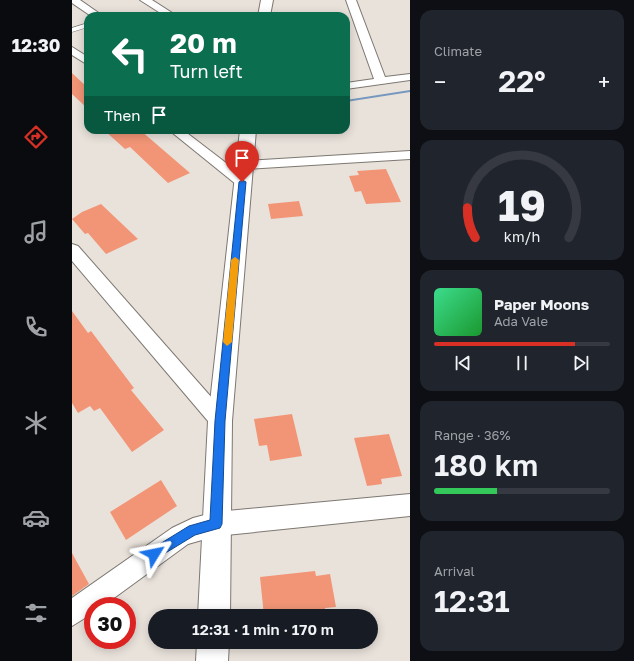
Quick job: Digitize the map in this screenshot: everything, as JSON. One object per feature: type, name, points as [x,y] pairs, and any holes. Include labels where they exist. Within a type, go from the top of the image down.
[{"type":"main road","points":[[265,12],[267,0]]},
{"type":"main road","points":[[214,609],[220,421],[248,134]]},
{"type":"main road","points":[[212,661],[213,649]]},
{"type":"street","points":[[74,0],[92,12]]},
{"type":"street","points":[[145,0],[165,12]]},
{"type":"street","points":[[351,0],[381,81]]},
{"type":"street","points":[[72,50],[84,59]]},
{"type":"street","points":[[350,85],[410,77]]},
{"type":"street","points":[[181,134],[243,173],[410,155]]},
{"type":"street","points":[[72,250],[220,421]]},
{"type":"street","points":[[72,613],[180,536],[193,530],[216,524],[410,505]]},
{"type":"lane","points":[[72,30],[84,26]]},
{"type":"building","points":[[72,73],[84,84],[84,105],[72,94]]},
{"type":"building","points":[[108,134],[145,134],[190,173],[168,183],[130,147],[125,149]]},
{"type":"building","points":[[386,169],[401,202],[366,204],[361,191],[355,192],[349,176],[359,175],[357,171]]},
{"type":"building","points":[[299,201],[303,216],[271,219],[268,204]]},
{"type":"building","points":[[101,204],[138,239],[106,254],[88,233],[85,234],[72,219],[82,212]]},
{"type":"building","points":[[72,311],[88,333],[91,331],[134,388],[131,390],[164,430],[132,452],[100,408],[94,411],[90,406],[78,413],[72,403]]},
{"type":"building","points":[[292,414],[302,456],[270,461],[267,445],[259,446],[254,419]]},
{"type":"building","points":[[389,434],[402,476],[381,479],[382,484],[367,486],[354,438]]},
{"type":"building","points":[[161,480],[177,506],[126,540],[110,512]]},
{"type":"building","points":[[72,553],[89,584],[72,596]]},
{"type":"building","points":[[315,571],[316,576],[330,574],[336,607],[325,609],[263,609],[260,577]]},
{"type":"waterway","points":[[350,100],[410,91]]},
{"type":"slow traffic","points":[[227,342],[235,260]]},
{"type":"route","points":[[154,554],[180,536],[193,530],[216,524],[220,421],[242,182]]}]
